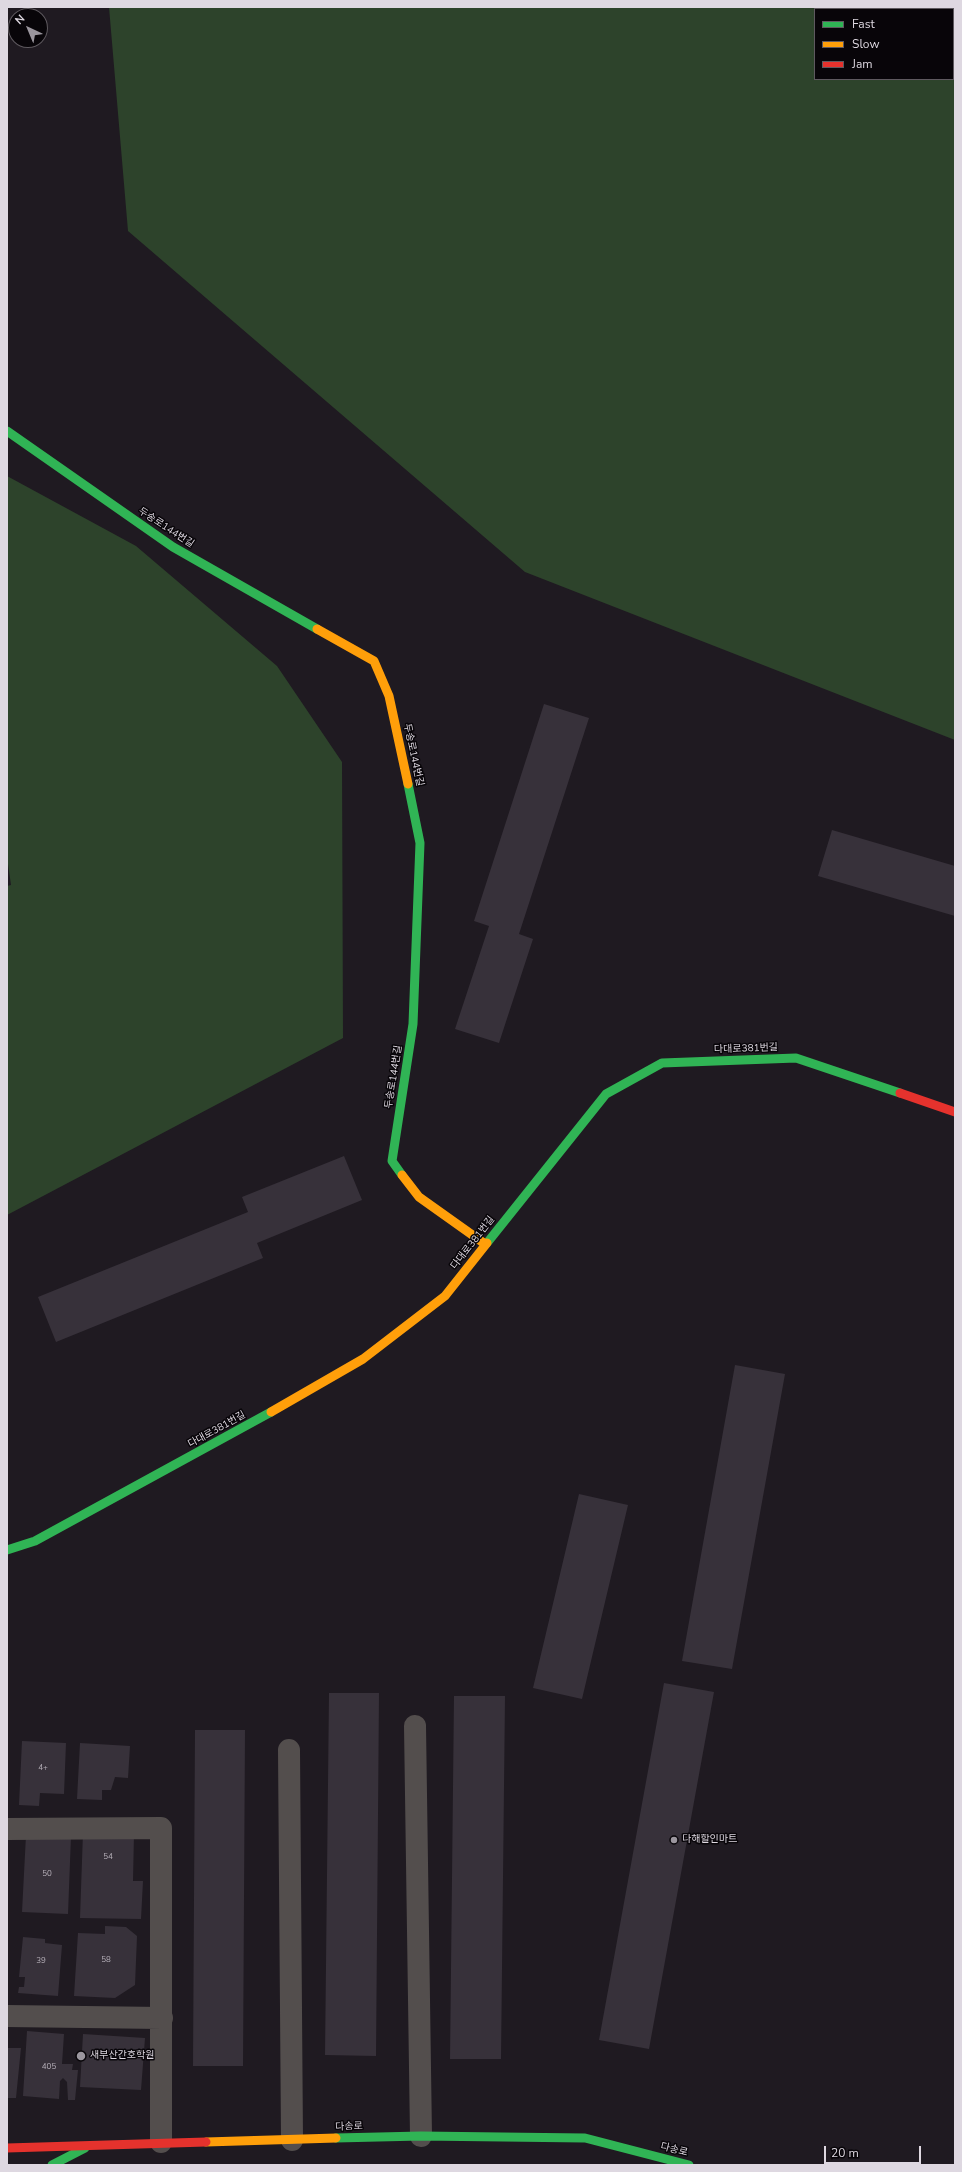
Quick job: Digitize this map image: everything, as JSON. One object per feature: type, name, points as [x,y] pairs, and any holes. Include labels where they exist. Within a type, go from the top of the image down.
[{"type":"street","name":"두송로144번길","points":[[7,431],[173,548],[374,661],[389,696],[420,843],[413,1024],[392,1161],[419,1197],[485,1244]]},
{"type":"street","name":"다대로381번길","points":[[7,1550],[35,1541],[229,1436],[363,1358],[445,1296],[606,1094],[662,1063],[796,1058],[955,1112]]},
{"type":"street","points":[[415,1726],[421,2136]]},
{"type":"street","points":[[289,1750],[292,2140]]},
{"type":"street","points":[[7,1829],[161,1828],[161,2142]]},
{"type":"street","points":[[7,2016],[162,2018]]},
{"type":"street","name":"다송로","points":[[7,2148],[161,2142],[421,2136],[585,2138],[689,2165]]},
{"type":"street","points":[[52,2165],[91,2145]]},
{"type":"green space","points":[[109,7],[955,7],[955,740],[525,572],[128,231]]},
{"type":"green space","points":[[7,476],[136,546],[277,666],[342,762],[343,1038],[7,1215],[7,886],[11,885],[7,857]]},
{"type":"building","points":[[544,704],[589,718],[519,934],[533,939],[499,1043],[455,1029],[489,926],[474,921]]},
{"type":"building","points":[[832,830],[955,866],[955,916],[818,876]]},
{"type":"building","points":[[344,1156],[362,1200],[257,1243],[263,1258],[56,1342],[38,1297],[248,1212],[242,1197]]},
{"type":"building","points":[[735,1365],[785,1374],[732,1669],[682,1661]]},
{"type":"building","points":[[579,1494],[628,1505],[582,1699],[533,1688]]},
{"type":"building","points":[[664,1683],[714,1692],[649,2049],[599,2040]]},
{"type":"building","points":[[329,1693],[379,1693],[376,2056],[325,2055]]},
{"type":"building","points":[[454,1696],[505,1696],[501,2059],[450,2059]]},
{"type":"building","points":[[195,1730],[245,1730],[243,2066],[193,2066]]},
{"type":"building","points":[[22,1741],[66,1743],[64,1794],[40,1793],[39,1806],[19,1805]]},
{"type":"building","points":[[80,1743],[130,1746],[128,1778],[115,1777],[111,1790],[102,1790],[102,1800],[77,1799]]},
{"type":"building","points":[[83,1832],[134,1833],[133,1881],[143,1881],[141,1919],[80,1918]]},
{"type":"building","points":[[26,1835],[71,1836],[68,1914],[22,1912]]},
{"type":"building","points":[[105,1926],[126,1927],[137,1936],[135,1985],[115,1998],[74,1996],[78,1933],[105,1934]]},
{"type":"building","points":[[23,1937],[45,1939],[45,1943],[62,1945],[58,1996],[18,1993],[19,1987],[24,1987],[25,1977],[19,1977]]},
{"type":"building","points":[[27,2031],[64,2034],[62,2064],[73,2064],[72,2070],[78,2070],[75,2100],[68,2100],[67,2082],[63,2078],[60,2081],[59,2099],[23,2096]]},
{"type":"building","points":[[83,2034],[145,2038],[141,2090],[80,2087]]},
{"type":"building","points":[[7,2048],[21,2048],[16,2098],[7,2098]]},
{"type":"traffic: fast","points":[[7,431],[173,547],[317,629]]},
{"type":"traffic: fast","points":[[402,1175],[392,1161],[413,1024],[420,843],[408,784]]},
{"type":"traffic: fast","points":[[487,1243],[606,1094],[662,1063],[796,1058],[900,1093]]},
{"type":"traffic: fast","points":[[7,1550],[35,1541],[271,1412]]},
{"type":"traffic: fast","points":[[336,2138],[421,2136],[585,2138],[689,2165]]},
{"type":"traffic: fast","points":[[52,2165],[85,2148]]},
{"type":"traffic: slow","points":[[317,629],[374,661],[389,696],[408,784]]},
{"type":"traffic: slow","points":[[402,1175],[419,1197],[485,1244]]},
{"type":"traffic: slow","points":[[271,1412],[363,1359],[445,1296],[487,1243]]},
{"type":"traffic: slow","points":[[206,2142],[336,2138]]},
{"type":"traffic: jam","points":[[900,1093],[955,1112]]},
{"type":"traffic: jam","points":[[7,2148],[206,2142]]},
{"type":"place","name":"다해할인마트","points":[[674,1840]]},
{"type":"place","name":"새부산간호학원","points":[[81,2056]]}]
